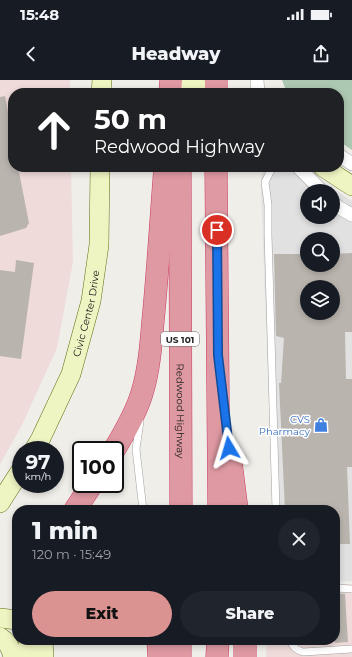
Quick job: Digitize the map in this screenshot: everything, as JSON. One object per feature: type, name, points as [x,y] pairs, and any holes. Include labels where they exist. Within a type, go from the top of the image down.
[{"type":"highway","points":[[119,441],[133,416],[142,394],[145,381],[155,307],[165,172]]},
{"type":"highway","name":"Redwood Highway","points":[[180,172],[181,505]]},
{"type":"highway","points":[[216,172],[219,505]]},
{"type":"highway","points":[[218,355],[236,505]]},
{"type":"highway","points":[[78,505],[86,493]]},
{"type":"highway","points":[[158,645],[159,657]]},
{"type":"highway","points":[[180,645],[180,657]]},
{"type":"highway","points":[[217,657],[218,645]]},
{"type":"highway","points":[[244,657],[245,645]]},
{"type":"street","points":[[183,80],[199,88]]},
{"type":"street","name":"Civic Center Drive","points":[[39,441],[71,374],[91,301],[99,245],[100,172]]},
{"type":"street","points":[[303,172],[315,184]]},
{"type":"street","points":[[331,172],[352,186]]},
{"type":"street","points":[[340,208],[352,215]]},
{"type":"street","points":[[0,503],[12,484]]},
{"type":"street","points":[[0,618],[12,619]]},
{"type":"street","points":[[0,637],[9,645],[13,657]]},
{"type":"street","points":[[28,645],[28,657]]},
{"type":"street","points":[[43,645],[44,657]]},
{"type":"lane","points":[[270,172],[265,182],[268,205],[276,505]]},
{"type":"lane","points":[[142,505],[136,449],[145,381]]},
{"type":"lane","points":[[340,588],[352,589]]},
{"type":"lane","points":[[291,645],[296,650],[302,652],[352,649]]},
{"type":"shaded area","points":[[0,80],[70,80],[70,88],[8,88],[8,172],[71,172],[73,262],[57,348],[21,427],[0,464]]},
{"type":"shaded area","points":[[262,172],[307,172],[326,184],[300,184],[300,224],[340,224],[340,193],[352,201],[352,581],[340,582],[340,505],[273,505],[261,188]]},
{"type":"shaded area","points":[[340,584],[352,584],[352,657],[266,657],[267,645],[340,645]]},
{"type":"green space","points":[[282,80],[352,80],[352,150],[344,144],[344,88],[285,88]]},
{"type":"building","points":[[5,96],[8,112],[8,172],[19,172],[29,223],[26,228],[0,236],[0,97]]},
{"type":"building","points":[[352,253],[352,332],[345,332],[346,379],[352,379],[352,467],[347,467],[350,544],[340,544],[340,505],[285,505],[279,383],[281,383],[284,338],[276,336],[274,254],[300,254],[300,272],[340,272],[340,254]]},
{"type":"building","points":[[16,260],[34,263],[21,359],[0,356],[0,270],[15,272]]},
{"type":"building","points":[[340,594],[345,594],[348,642],[340,643]]},
{"type":"place","name":"CVS Pharmacy","points":[[321,425]]},
{"type":"route","points":[[217,230],[218,355],[229,448]]}]
